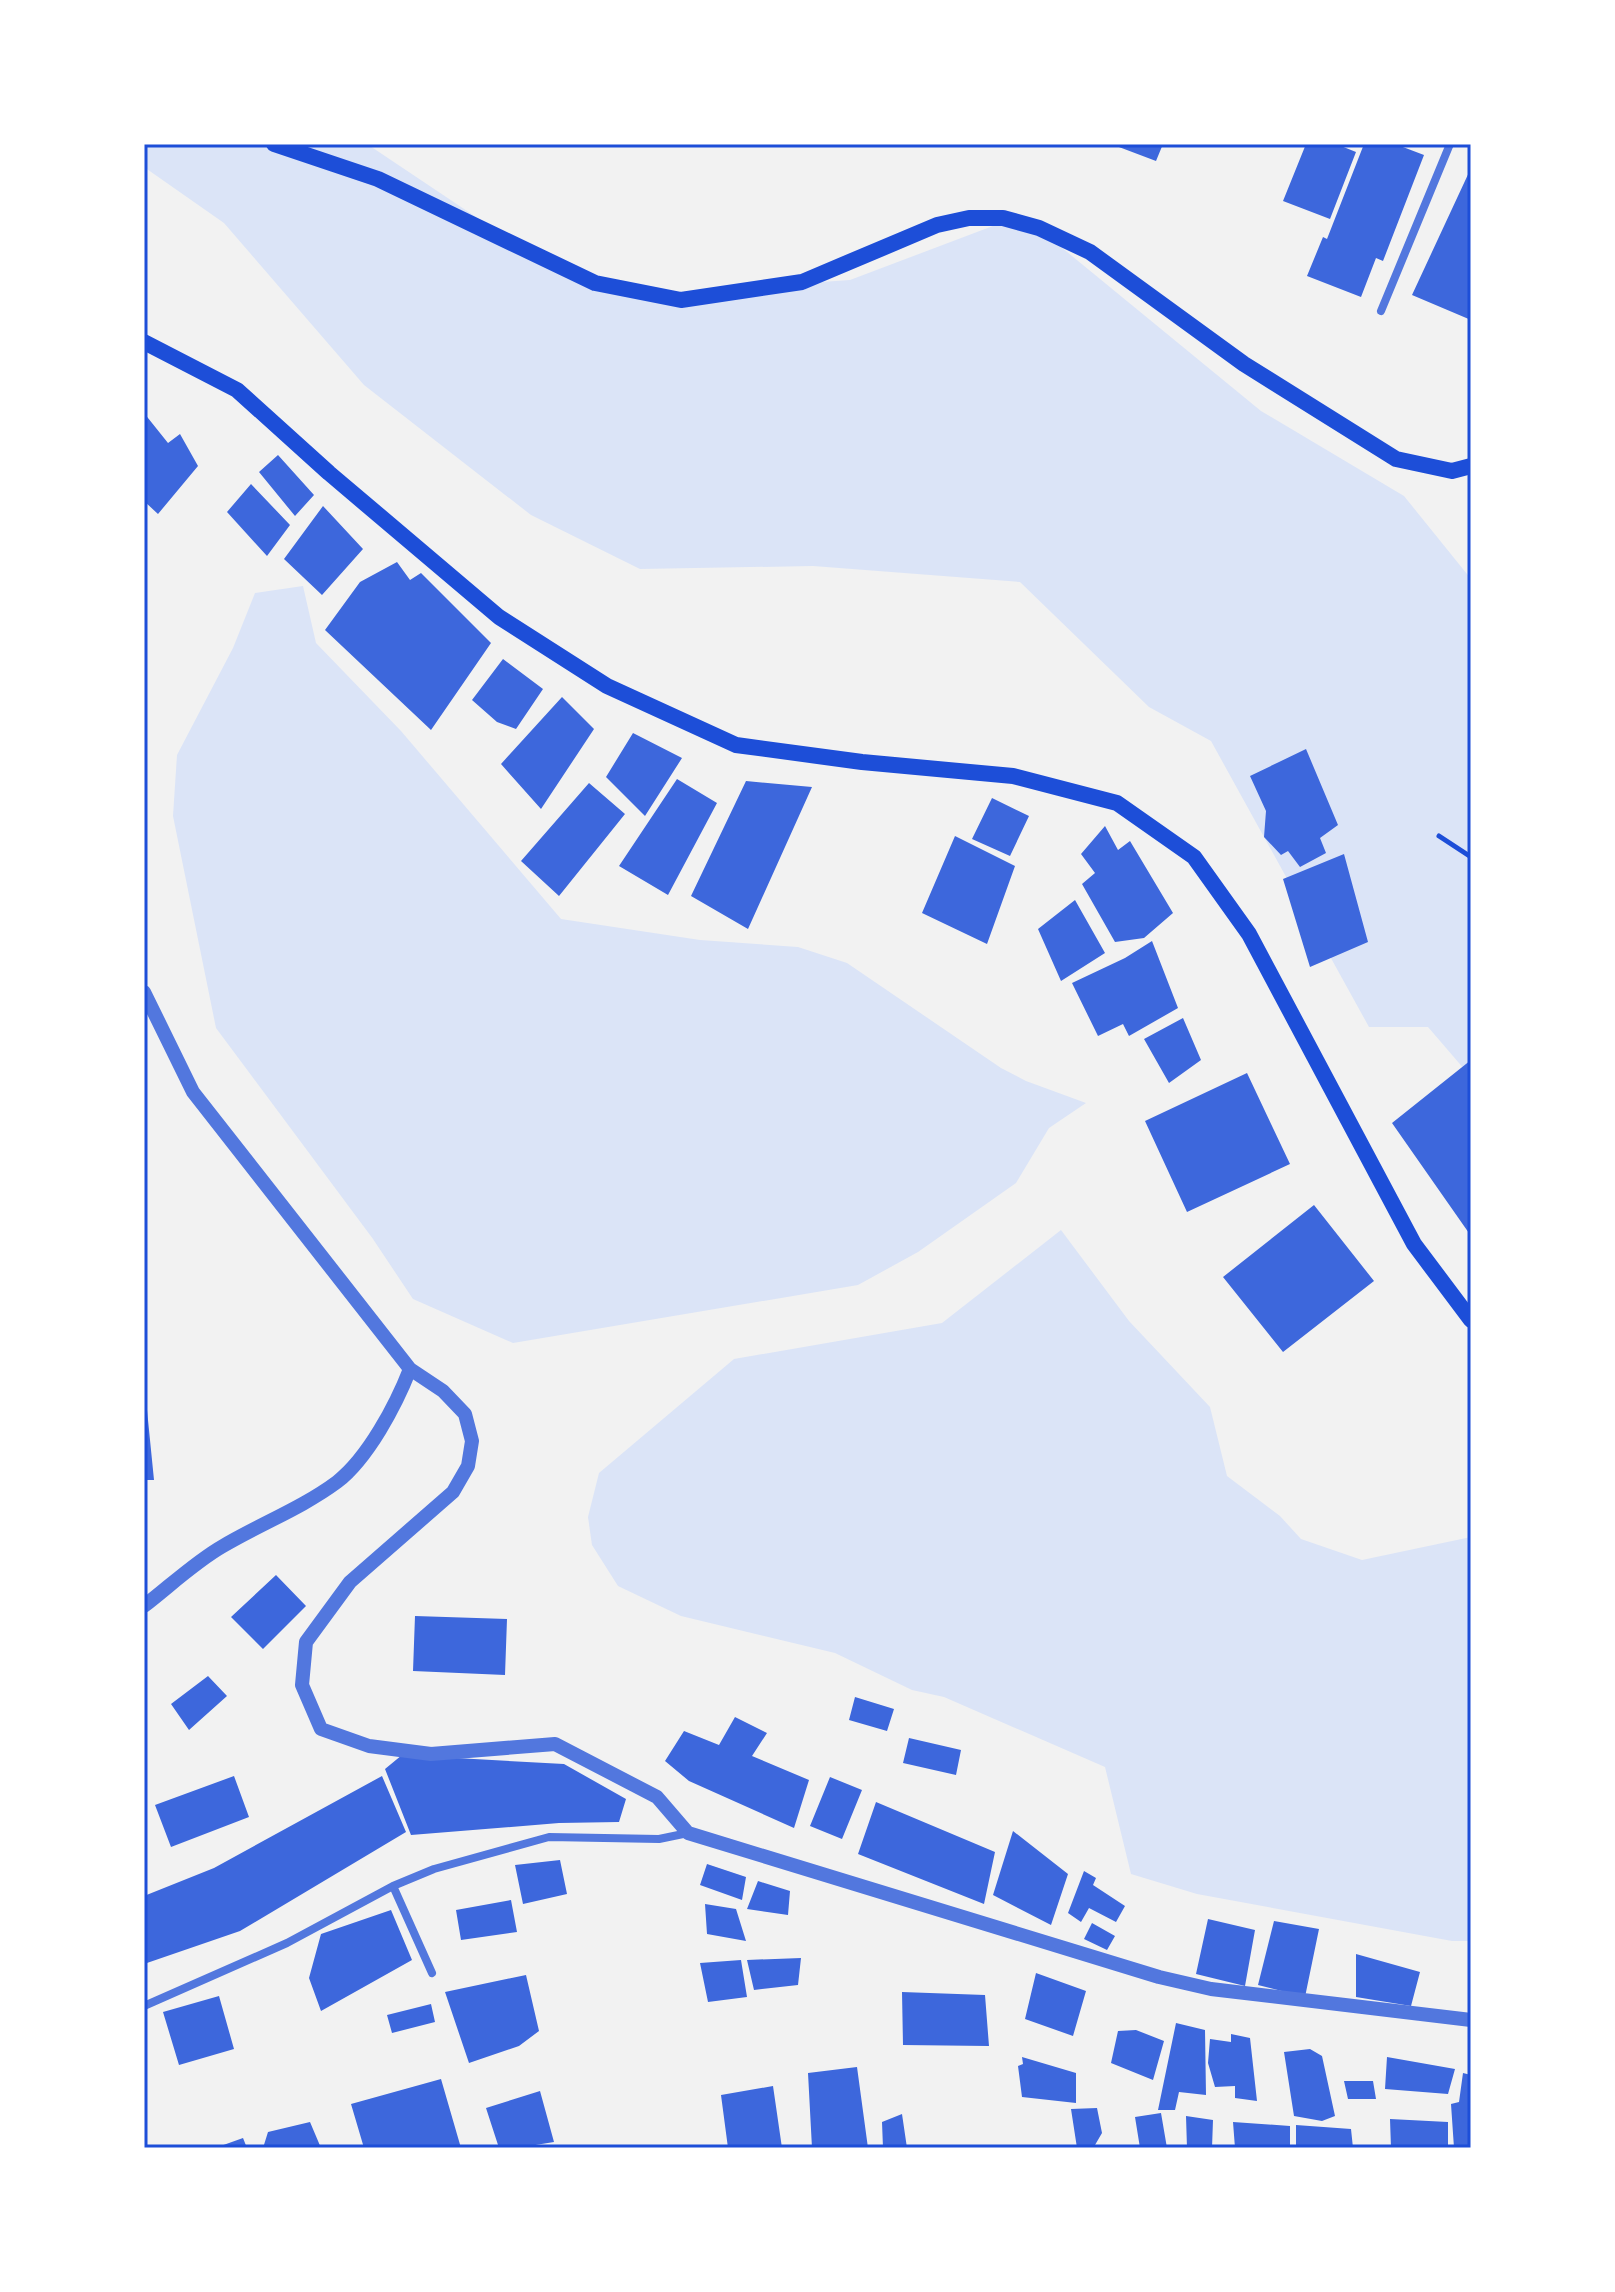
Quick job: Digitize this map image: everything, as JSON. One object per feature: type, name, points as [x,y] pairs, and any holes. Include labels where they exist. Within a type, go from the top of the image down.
[{"type":"main road","points":[[274,144],[378,179],[595,283],[681,300],[802,282],[937,225],[969,218],[1003,218],[1039,228],[1090,252],[1244,364],[1396,459],[1452,471],[1471,466]]},
{"type":"main road","points":[[144,342],[237,390],[329,473],[499,617],[607,686],[736,745],[862,762],[1013,776],[1117,803],[1194,857],[1249,934],[1414,1244],[1471,1320]]},
{"type":"street","points":[[1381,311],[1450,144]]},
{"type":"street","points":[[144,992],[193,1092],[410,1369],[443,1391],[465,1414],[472,1441],[468,1466],[453,1492],[350,1582],[306,1642],[302,1685],[321,1729],[369,1746],[431,1754],[555,1744],[657,1797],[688,1833]]},
{"type":"street","points":[[144,1606],[221,1547],[337,1482],[358,1462],[396,1404],[410,1369]]},
{"type":"street","points":[[144,2006],[287,1943],[393,1886],[434,1869],[549,1837],[659,1839],[688,1833],[1159,1977],[1211,1989],[1471,2020]]},
{"type":"street","points":[[393,1886],[432,1973]]},
{"type":"path","points":[[1439,836],[1471,857]]},
{"type":"shaded area","points":[[144,144],[367,144],[546,264],[669,293],[850,280],[1022,215],[1261,411],[1404,496],[1471,579],[1471,1077],[1428,1027],[1369,1027],[1211,741],[1149,707],[1020,582],[813,566],[640,569],[531,515],[364,385],[224,223],[144,167]]},
{"type":"shaded area","points":[[303,586],[316,643],[401,731],[561,919],[700,940],[798,947],[847,963],[1001,1068],[1026,1081],[1086,1103],[1049,1128],[1016,1183],[918,1252],[858,1285],[513,1343],[413,1299],[373,1239],[216,1028],[173,816],[177,755],[233,648],[255,593]]},
{"type":"shaded area","points":[[1061,1230],[1129,1321],[1210,1407],[1227,1476],[1280,1516],[1301,1539],[1362,1560],[1471,1537],[1471,1941],[1452,1941],[1197,1894],[1131,1874],[1105,1767],[944,1697],[912,1690],[835,1653],[681,1616],[618,1586],[592,1545],[588,1517],[599,1473],[734,1359],[942,1323]]},
{"type":"building","points":[[1111,144],[1163,144],[1156,161]]},
{"type":"building","points":[[1306,144],[1336,144],[1356,152],[1330,219],[1283,201]]},
{"type":"building","points":[[1364,144],[1395,144],[1424,155],[1383,261],[1376,258],[1361,297],[1307,276],[1323,237],[1327,239]]},
{"type":"building","points":[[1471,168],[1471,320],[1412,295]]},
{"type":"building","points":[[144,413],[168,443],[180,434],[198,466],[158,514],[144,501]]},
{"type":"building","points":[[278,455],[314,495],[295,516],[259,472]]},
{"type":"building","points":[[251,484],[290,525],[267,556],[227,512]]},
{"type":"building","points":[[323,506],[363,549],[322,595],[284,559]]},
{"type":"building","points":[[397,562],[410,580],[421,573],[491,643],[431,730],[325,630],[360,582]]},
{"type":"building","points":[[503,659],[543,689],[516,729],[497,722],[472,700]]},
{"type":"building","points":[[562,697],[594,729],[541,809],[501,764]]},
{"type":"building","points":[[633,733],[682,758],[645,816],[606,777]]},
{"type":"building","points":[[1306,749],[1338,825],[1320,838],[1326,853],[1300,867],[1288,851],[1281,855],[1264,837],[1266,811],[1250,776]]},
{"type":"building","points":[[677,779],[717,803],[668,895],[619,866]]},
{"type":"building","points":[[746,781],[812,787],[748,929],[691,896]]},
{"type":"building","points":[[589,783],[625,814],[559,896],[521,861]]},
{"type":"building","points":[[992,798],[1029,816],[1010,856],[972,839]]},
{"type":"building","points":[[1105,826],[1118,850],[1130,841],[1173,913],[1144,938],[1115,942],[1082,884],[1095,873],[1081,854]]},
{"type":"building","points":[[955,836],[1015,866],[987,944],[922,913]]},
{"type":"building","points":[[1344,854],[1368,942],[1310,967],[1283,879]]},
{"type":"building","points":[[1075,900],[1105,953],[1061,981],[1038,929]]},
{"type":"building","points":[[1152,941],[1178,1008],[1129,1036],[1123,1024],[1098,1036],[1072,983],[1125,958]]},
{"type":"building","points":[[1183,1018],[1201,1060],[1169,1083],[1144,1039]]},
{"type":"building","points":[[1471,1060],[1471,1236],[1392,1123]]},
{"type":"building","points":[[1247,1073],[1290,1164],[1187,1212],[1145,1121]]},
{"type":"building","points":[[1314,1205],[1374,1281],[1283,1352],[1223,1277]]},
{"type":"building","points":[[146,1400],[154,1480],[144,1480]]},
{"type":"building","points":[[276,1575],[306,1606],[263,1649],[231,1617]]},
{"type":"building","points":[[415,1616],[507,1619],[505,1675],[413,1671]]},
{"type":"building","points":[[208,1676],[227,1696],[189,1730],[171,1704]]},
{"type":"building","points":[[855,1697],[894,1709],[887,1731],[849,1720]]},
{"type":"building","points":[[735,1717],[767,1733],[752,1756],[809,1780],[794,1828],[689,1781],[665,1761],[684,1731],[719,1745]]},
{"type":"building","points":[[909,1738],[961,1750],[956,1775],[903,1763]]},
{"type":"building","points":[[402,1755],[564,1764],[626,1799],[619,1822],[559,1823],[411,1835],[385,1769]]},
{"type":"building","points":[[234,1776],[249,1817],[171,1847],[155,1805]]},
{"type":"building","points":[[382,1776],[406,1832],[240,1931],[144,1964],[144,1896],[214,1868]]},
{"type":"building","points":[[830,1777],[862,1790],[842,1839],[810,1826]]},
{"type":"building","points":[[876,1802],[995,1852],[984,1904],[858,1854]]},
{"type":"building","points":[[1013,1831],[1068,1874],[1051,1925],[993,1895]]},
{"type":"building","points":[[560,1860],[567,1894],[523,1904],[515,1865]]},
{"type":"building","points":[[707,1864],[746,1877],[742,1900],[700,1885]]},
{"type":"building","points":[[1084,1871],[1096,1878],[1093,1885],[1125,1906],[1116,1922],[1089,1908],[1081,1922],[1068,1913]]},
{"type":"building","points":[[758,1881],[790,1891],[788,1915],[747,1909]]},
{"type":"building","points":[[511,1900],[517,1932],[461,1940],[456,1910]]},
{"type":"building","points":[[705,1904],[736,1909],[746,1941],[707,1934]]},
{"type":"building","points":[[391,1910],[412,1960],[321,2011],[309,1978],[321,1934]]},
{"type":"building","points":[[1208,1919],[1255,1930],[1245,1986],[1196,1974]]},
{"type":"building","points":[[1274,1921],[1319,1929],[1305,1997],[1258,1985]]},
{"type":"building","points":[[1092,1923],[1115,1936],[1107,1950],[1084,1939]]},
{"type":"building","points":[[1356,1954],[1420,1972],[1411,2006],[1356,1997]]},
{"type":"building","points":[[801,1958],[798,1985],[754,1990],[747,1960]]},
{"type":"building","points":[[741,1960],[747,1997],[708,2002],[700,1963]]},
{"type":"building","points":[[1036,1973],[1086,1991],[1073,2036],[1025,2019]]},
{"type":"building","points":[[526,1975],[539,2031],[519,2046],[469,2063],[445,1992]]},
{"type":"building","points":[[902,1992],[985,1995],[989,2046],[903,2045]]},
{"type":"building","points":[[219,1996],[234,2049],[179,2065],[163,2012]]},
{"type":"building","points":[[431,2004],[435,2022],[392,2033],[387,2015]]},
{"type":"building","points":[[1176,2023],[1205,2030],[1206,2095],[1179,2092],[1175,2110],[1158,2110]]},
{"type":"building","points":[[1136,2030],[1164,2041],[1153,2080],[1111,2063],[1118,2031]]},
{"type":"building","points":[[1231,2034],[1250,2038],[1257,2101],[1235,2098],[1235,2086],[1215,2087],[1208,2063],[1210,2039],[1231,2042]]},
{"type":"building","points":[[1310,2049],[1322,2056],[1335,2116],[1322,2121],[1294,2116],[1284,2052]]},
{"type":"building","points":[[1022,2057],[1076,2073],[1076,2103],[1022,2097],[1018,2066],[1023,2064]]},
{"type":"building","points":[[1387,2057],[1455,2069],[1448,2094],[1385,2089]]},
{"type":"building","points":[[857,2067],[868,2148],[812,2148],[808,2073]]},
{"type":"building","points":[[1463,2073],[1471,2075],[1471,2148],[1454,2148],[1451,2104],[1459,2102]]},
{"type":"building","points":[[441,2079],[461,2148],[364,2148],[351,2104]]},
{"type":"building","points":[[1344,2081],[1373,2081],[1376,2099],[1348,2099]]},
{"type":"building","points":[[773,2086],[782,2148],[728,2148],[721,2095]]},
{"type":"building","points":[[540,2091],[554,2142],[499,2148],[486,2108]]},
{"type":"building","points":[[1097,2108],[1102,2133],[1095,2145],[1077,2148],[1071,2109]]},
{"type":"building","points":[[1161,2113],[1167,2148],[1140,2148],[1135,2117]]},
{"type":"building","points":[[902,2114],[907,2148],[883,2148],[882,2122]]},
{"type":"building","points":[[1186,2116],[1213,2120],[1212,2148],[1187,2148]]},
{"type":"building","points":[[1390,2119],[1448,2122],[1448,2148],[1391,2148]]},
{"type":"building","points":[[310,2122],[321,2148],[263,2148],[268,2132]]},
{"type":"building","points":[[1233,2122],[1290,2126],[1290,2148],[1235,2148]]},
{"type":"building","points":[[1296,2125],[1351,2129],[1353,2148],[1296,2148]]},
{"type":"building","points":[[243,2138],[247,2148],[215,2148]]}]
